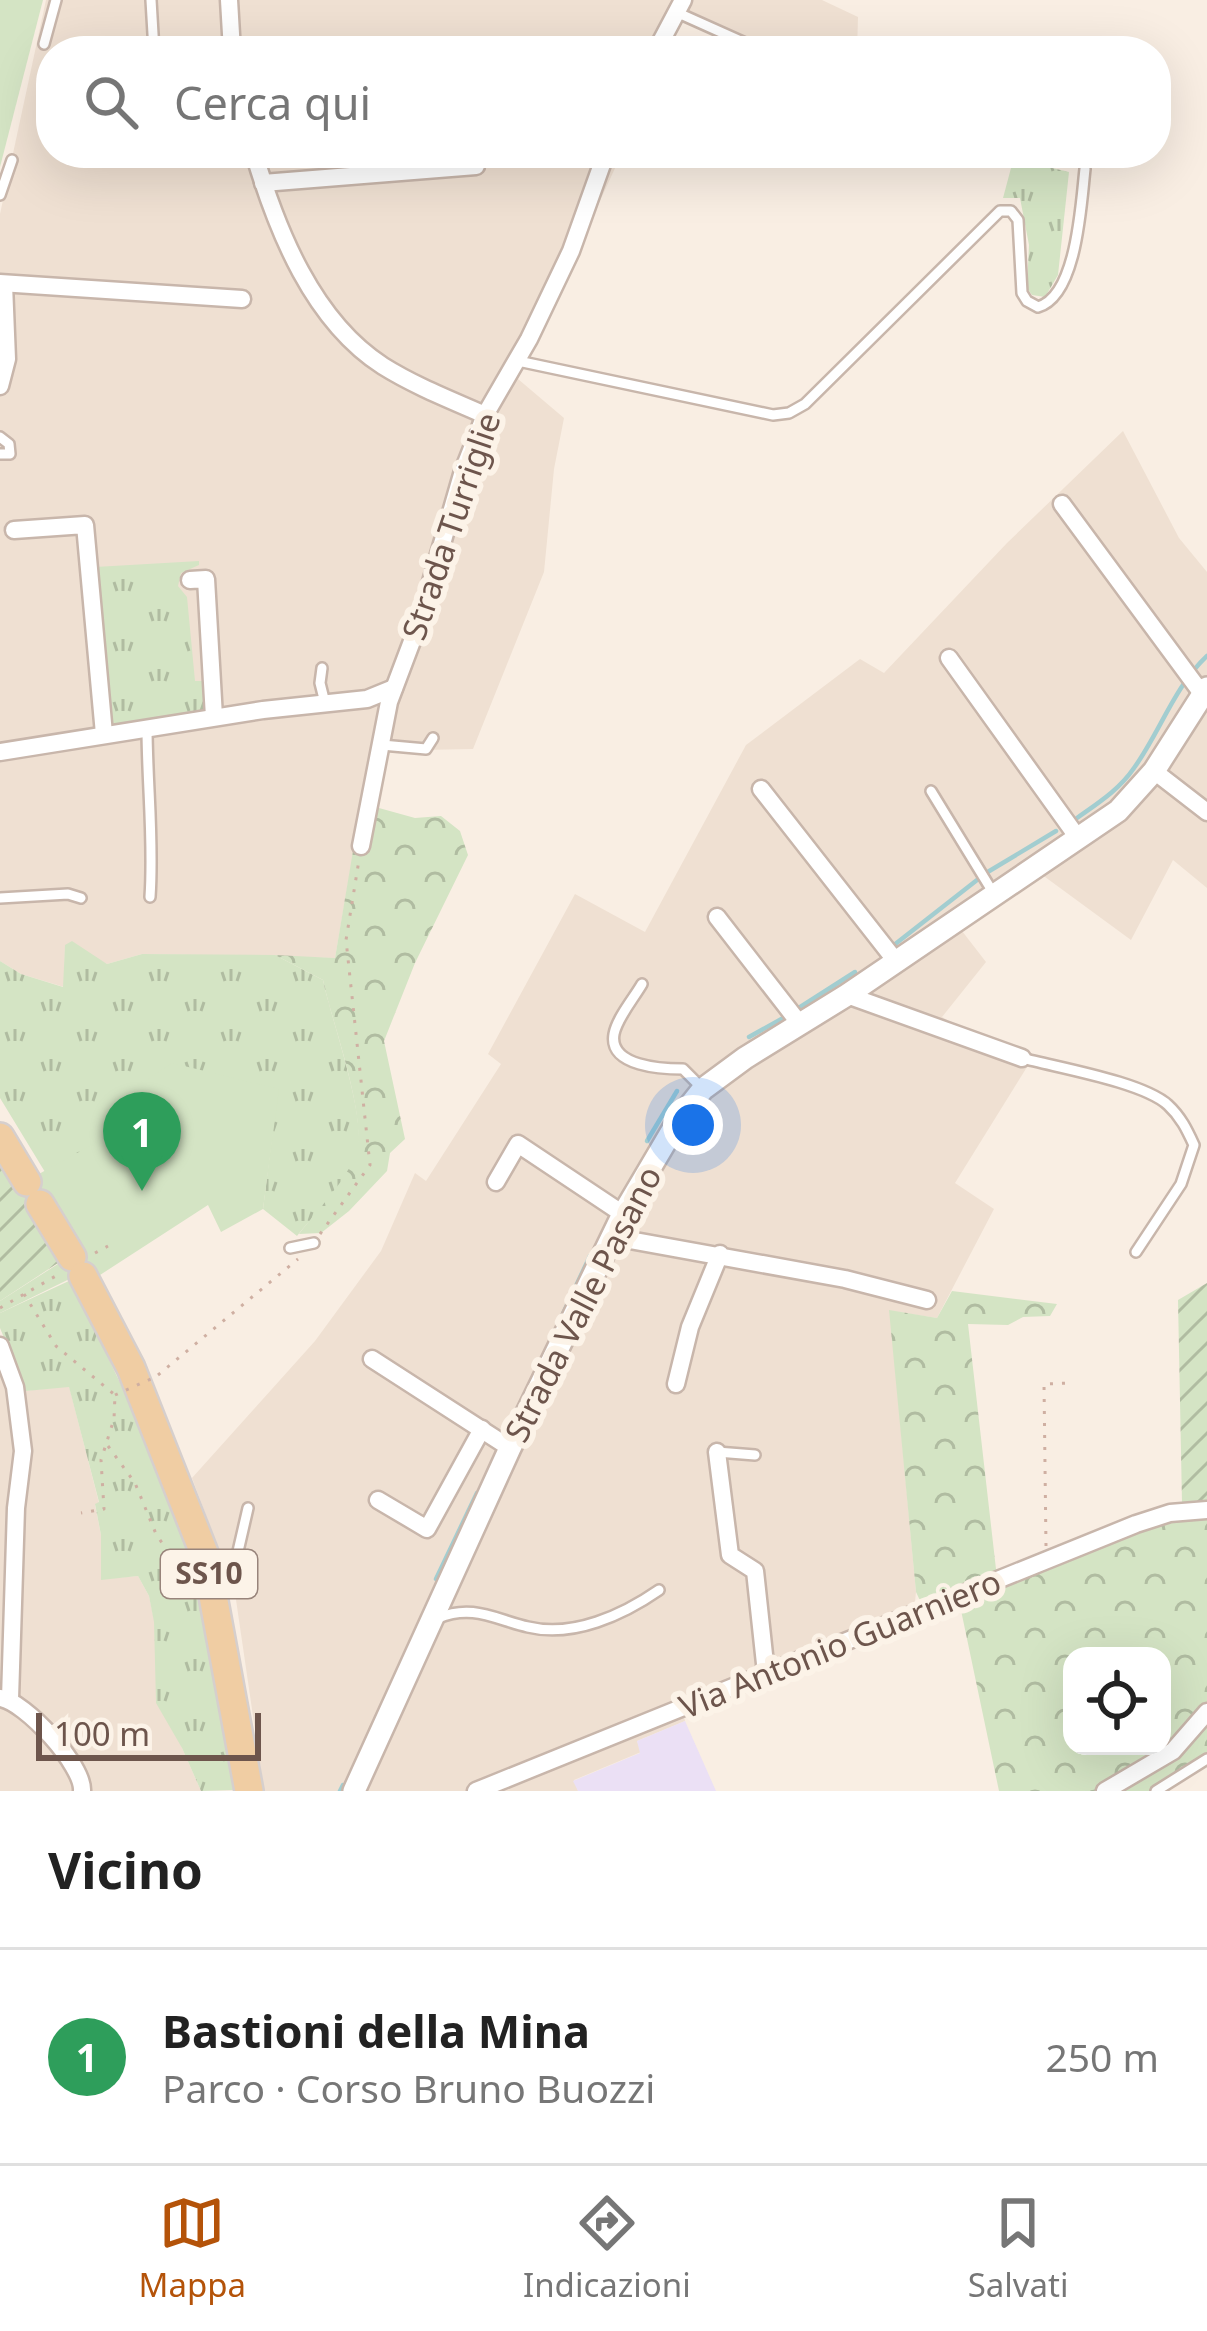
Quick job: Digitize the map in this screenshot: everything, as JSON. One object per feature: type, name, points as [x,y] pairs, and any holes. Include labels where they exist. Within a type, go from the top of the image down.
[{"type":"main road","name":"SS10","points":[[0,1137],[77,1265],[131,1368],[206,1558],[249,1791]]},
{"type":"street","points":[[229,0],[231,36]]},
{"type":"street","points":[[664,36],[679,6]]},
{"type":"street","points":[[258,168],[314,295],[354,345],[416,385],[485,415]]},
{"type":"street","points":[[263,183],[451,168]]},
{"type":"street","name":"Strada Turriglie","points":[[361,847],[394,688],[463,471],[485,415],[571,251],[601,168]]},
{"type":"street","points":[[0,386],[7,359],[2,283],[242,299]]},
{"type":"street","points":[[1062,504],[1201,688]]},
{"type":"street","points":[[14,530],[85,525],[104,734]]},
{"type":"street","points":[[200,574],[214,717]]},
{"type":"street","points":[[949,658],[1078,838]]},
{"type":"street","points":[[0,752],[214,717],[368,699],[394,688]]},
{"type":"street","name":"Strada Valle Pasano","points":[[354,1791],[428,1622],[623,1214],[679,1119],[703,1089],[794,1017],[847,995],[990,888],[1118,811],[1154,771],[1201,688]]},
{"type":"street","points":[[1154,771],[1207,812]]},
{"type":"street","points":[[761,789],[896,961]]},
{"type":"street","points":[[717,917],[794,1017]]},
{"type":"street","points":[[847,995],[1022,1058]]},
{"type":"street","points":[[496,1182],[518,1144],[623,1214]]},
{"type":"street","points":[[613,1237],[845,1279],[927,1300]]},
{"type":"street","points":[[676,1384],[690,1327],[720,1254]]},
{"type":"street","points":[[0,1346],[22,1426],[8,1558],[5,1698],[38,1723],[79,1771],[82,1791]]},
{"type":"street","points":[[373,1359],[510,1448]]},
{"type":"street","points":[[378,1501],[427,1529],[482,1430]]},
{"type":"street","points":[[716,1452],[730,1555],[749,1565],[758,1582],[766,1672]]},
{"type":"street","name":"Via Antonio Guarniero","points":[[476,1791],[1047,1560],[1170,1513],[1207,1510]]},
{"type":"street","points":[[1105,1791],[1173,1751],[1207,1712]]},
{"type":"lane","points":[[46,36],[56,0]]},
{"type":"lane","points":[[151,0],[153,36]]},
{"type":"lane","points":[[679,6],[735,36]]},
{"type":"lane","points":[[0,195],[12,160]]},
{"type":"lane","points":[[517,361],[773,415],[789,413],[806,404],[1000,211],[1018,220],[1022,292],[1027,302],[1038,307],[1051,303],[1059,295],[1080,219],[1084,169]]},
{"type":"lane","points":[[0,437],[9,444],[10,454],[0,454]]},
{"type":"lane","points":[[322,668],[325,703]]},
{"type":"lane","points":[[304,686],[320,683]]},
{"type":"lane","points":[[147,727],[151,897]]},
{"type":"lane","points":[[382,745],[426,749],[433,739]]},
{"type":"lane","points":[[932,791],[990,888]]},
{"type":"lane","points":[[0,898],[68,894],[81,898]]},
{"type":"lane","points":[[643,984],[614,1034],[615,1045],[626,1058],[653,1070],[683,1069],[703,1089]]},
{"type":"lane","points":[[1022,1058],[1143,1091],[1166,1102],[1182,1120],[1194,1145],[1181,1184],[1136,1252]]},
{"type":"lane","points":[[290,1248],[314,1243]]},
{"type":"lane","points":[[716,1452],[755,1454]]},
{"type":"lane","points":[[214,1597],[225,1587],[236,1560],[248,1508]]},
{"type":"lane","points":[[428,1622],[459,1610],[490,1613],[551,1630],[616,1616],[659,1590]]},
{"type":"lane","points":[[1156,1791],[1207,1759]]},
{"type":"path","points":[[172,1365],[314,1243],[370,1165],[346,940],[361,847]]},
{"type":"path","points":[[0,1308],[108,1246]]},
{"type":"path","points":[[24,1294],[56,1346],[115,1395]]},
{"type":"path","points":[[115,1395],[153,1378]]},
{"type":"path","points":[[1047,1560],[1043,1384],[1072,1383]]},
{"type":"path","points":[[80,1514],[104,1509],[101,1460],[114,1419],[115,1395]]},
{"type":"path","points":[[105,1443],[135,1483],[155,1534],[193,1588],[214,1597]]},
{"type":"shaded area","points":[[46,0],[822,0],[858,17],[857,36],[715,36],[680,19],[672,36],[38,36]]},
{"type":"shaded area","points":[[36,47],[36,168],[615,168],[518,379],[564,418],[544,572],[473,749],[371,751],[335,958],[142,954],[107,964],[65,945],[64,987],[21,974],[0,961],[0,214]]},
{"type":"shaded area","points":[[1123,431],[1179,538],[1207,572],[1207,888],[1173,860],[1131,940],[1041,874],[962,931],[986,962],[942,1017],[1027,1067],[955,1183],[994,1209],[937,1318],[890,1311],[916,1592],[913,1621],[684,1717],[685,1721],[637,1741],[641,1752],[574,1780],[578,1791],[264,1791],[235,1593],[192,1478],[315,1341],[381,1251],[415,1173],[426,1181],[501,1064],[488,1054],[575,894],[645,932],[746,745],[860,659],[884,673],[1007,543]]},
{"type":"shaded area","points":[[0,1335],[24,1391],[69,1386],[99,1503],[95,1505],[101,1579],[138,1576],[149,1596],[182,1748],[201,1791],[0,1791]]},
{"type":"shaded area","points":[[685,1721],[716,1791],[578,1791],[573,1781],[640,1753],[637,1741]]},
{"type":"green space","points":[[0,0],[43,0],[0,167]]},
{"type":"green space","points":[[1011,168],[1069,172],[1058,275],[1045,297],[1032,295],[1027,288],[1029,245],[1020,198],[1003,198]]},
{"type":"green space","points":[[199,561],[181,573],[178,586],[187,597],[195,681],[208,681],[210,711],[117,725],[111,722],[95,567]]},
{"type":"green space","points":[[361,803],[415,818],[441,816],[460,831],[468,855],[415,963],[384,1041],[405,1139],[390,1153],[387,1171],[349,1211],[321,1233],[299,1234],[350,1167],[358,1141],[357,1120],[323,980],[275,955],[335,958]]},
{"type":"green space","points":[[72,941],[107,964],[142,954],[275,955],[323,980],[353,1094],[359,1138],[346,1175],[297,1236],[263,1209],[278,1089],[151,1113],[45,1172],[0,1098],[0,961],[21,974],[63,987],[65,945]]},
{"type":"green space","points":[[172,1063],[279,1089],[263,1209],[221,1232],[208,1205],[100,1275],[94,1267],[0,1313],[0,1301],[83,1248],[52,1196],[29,1208],[17,1186],[150,1113],[135,1088]]},
{"type":"green space","points":[[0,1156],[61,1261],[0,1301]]},
{"type":"green space","points":[[71,1280],[197,1564],[234,1790],[201,1791],[156,1703],[154,1622],[149,1596],[138,1576],[101,1580],[95,1504],[99,1502],[69,1387],[26,1391],[0,1328],[0,1313]]},
{"type":"green space","points":[[1207,1283],[1207,1501],[1182,1503],[1178,1300]]},
{"type":"green space","points":[[952,1291],[1057,1304],[1050,1316],[1023,1317],[1008,1325],[968,1324],[996,1569],[1050,1564],[1154,1524],[1207,1513],[1207,1754],[1153,1791],[999,1791],[958,1596],[924,1609],[916,1592],[889,1310],[937,1318]]},
{"type":"waterway","points":[[1077,818],[1128,776],[1185,682],[1207,656]]},
{"type":"waterway","points":[[894,945],[986,873],[1056,831]]},
{"type":"waterway","points":[[794,1011],[855,972]]},
{"type":"waterway","points":[[749,1037],[785,1017]]},
{"type":"waterway","points":[[647,1141],[677,1091]]},
{"type":"waterway","points":[[562,1316],[590,1256]]},
{"type":"waterway","points":[[436,1579],[477,1493]]},
{"type":"waterway","points":[[340,1791],[343,1785]]},
{"type":"place","name":"Bastioni della Mina","points":[[142,1191]]}]
